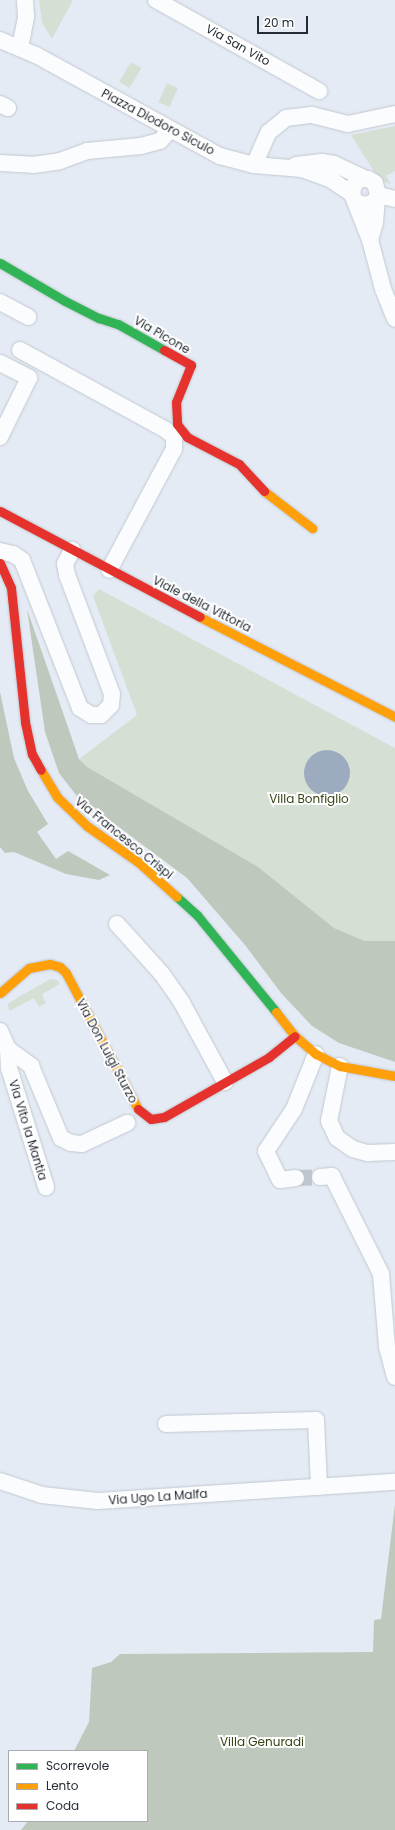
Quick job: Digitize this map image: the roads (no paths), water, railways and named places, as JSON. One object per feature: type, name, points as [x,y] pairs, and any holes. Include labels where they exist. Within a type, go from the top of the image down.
[{"type":"street","points":[[0,40],[20,48],[26,16],[25,0]]},
{"type":"street","name":"Via San Vito","points":[[156,0],[319,91]]},
{"type":"street","name":"Piazza Diodoro Siculo","points":[[20,48],[36,55],[170,130],[220,156],[254,165],[287,166]]},
{"type":"street","points":[[254,165],[269,132],[286,118],[307,114],[348,124],[395,114]]},
{"type":"street","points":[[0,163],[33,165],[60,161],[87,151],[141,146],[160,141],[170,130]]},
{"type":"street","points":[[287,166],[322,162],[345,167],[375,183],[378,197],[375,222],[370,240]]},
{"type":"street","points":[[287,166],[318,174],[365,205],[378,197],[395,199]]},
{"type":"street","points":[[364,178],[356,182],[354,198],[370,240],[379,275],[395,319]]},
{"type":"street","name":"Via Picone","points":[[0,263],[65,301],[99,318],[118,324],[191,365],[176,402],[177,424],[188,437],[239,464],[257,486],[312,528]]},
{"type":"street","points":[[0,302],[28,317]]},
{"type":"street","points":[[20,350],[166,430],[174,437],[174,449],[109,570]]},
{"type":"street","points":[[0,363],[29,378],[0,436]]},
{"type":"street","name":"Viale della Vittoria","points":[[0,511],[109,570],[395,717]]},
{"type":"street","points":[[0,551],[13,554],[22,560],[80,708],[91,715],[101,715],[111,705],[112,694],[67,575],[65,564],[72,550]]},
{"type":"street","name":"Via Francesco Crispi","points":[[0,564],[11,588],[25,722],[32,754],[44,779],[70,812],[138,862],[197,915],[295,1036],[316,1054],[340,1066],[395,1076]]},
{"type":"street","points":[[117,924],[170,986],[225,1082]]},
{"type":"street","name":"Via Don Luigi Sturzo","points":[[0,993],[29,968],[50,964],[60,967],[66,973],[140,1113],[145,1117],[157,1119],[164,1117],[269,1057],[295,1036]]},
{"type":"street","name":"Via Don Luigi Sturzo","points":[[0,1031],[8,1049],[31,1066],[55,1129],[66,1141],[82,1144],[127,1123]]},
{"type":"street","name":"Via Vito la Mantia","points":[[8,1049],[9,1068],[46,1187]]},
{"type":"street","points":[[296,1178],[280,1180],[266,1152],[294,1109],[316,1054]]},
{"type":"street","points":[[340,1066],[329,1121],[336,1138],[367,1153],[395,1152]]},
{"type":"street","points":[[320,1177],[332,1176],[382,1274],[387,1347],[395,1377]]},
{"type":"street","points":[[166,1424],[316,1420],[319,1487]]},
{"type":"street","name":"Via Ugo La Malfa","points":[[0,1481],[42,1495],[79,1500],[395,1482]]},
{"type":"water","points":[[327,750],[340,754],[346,760],[350,773],[346,786],[340,792],[327,796],[314,792],[308,786],[304,773],[308,760],[314,754]]},
{"type":"tunnel","points":[[296,1178],[320,1177]]},
{"type":"park label","name":"Villa Bonfiglio","points":[[309,799]]},
{"type":"park label","name":"Villa Genuradi","points":[[262,1742]]}]
